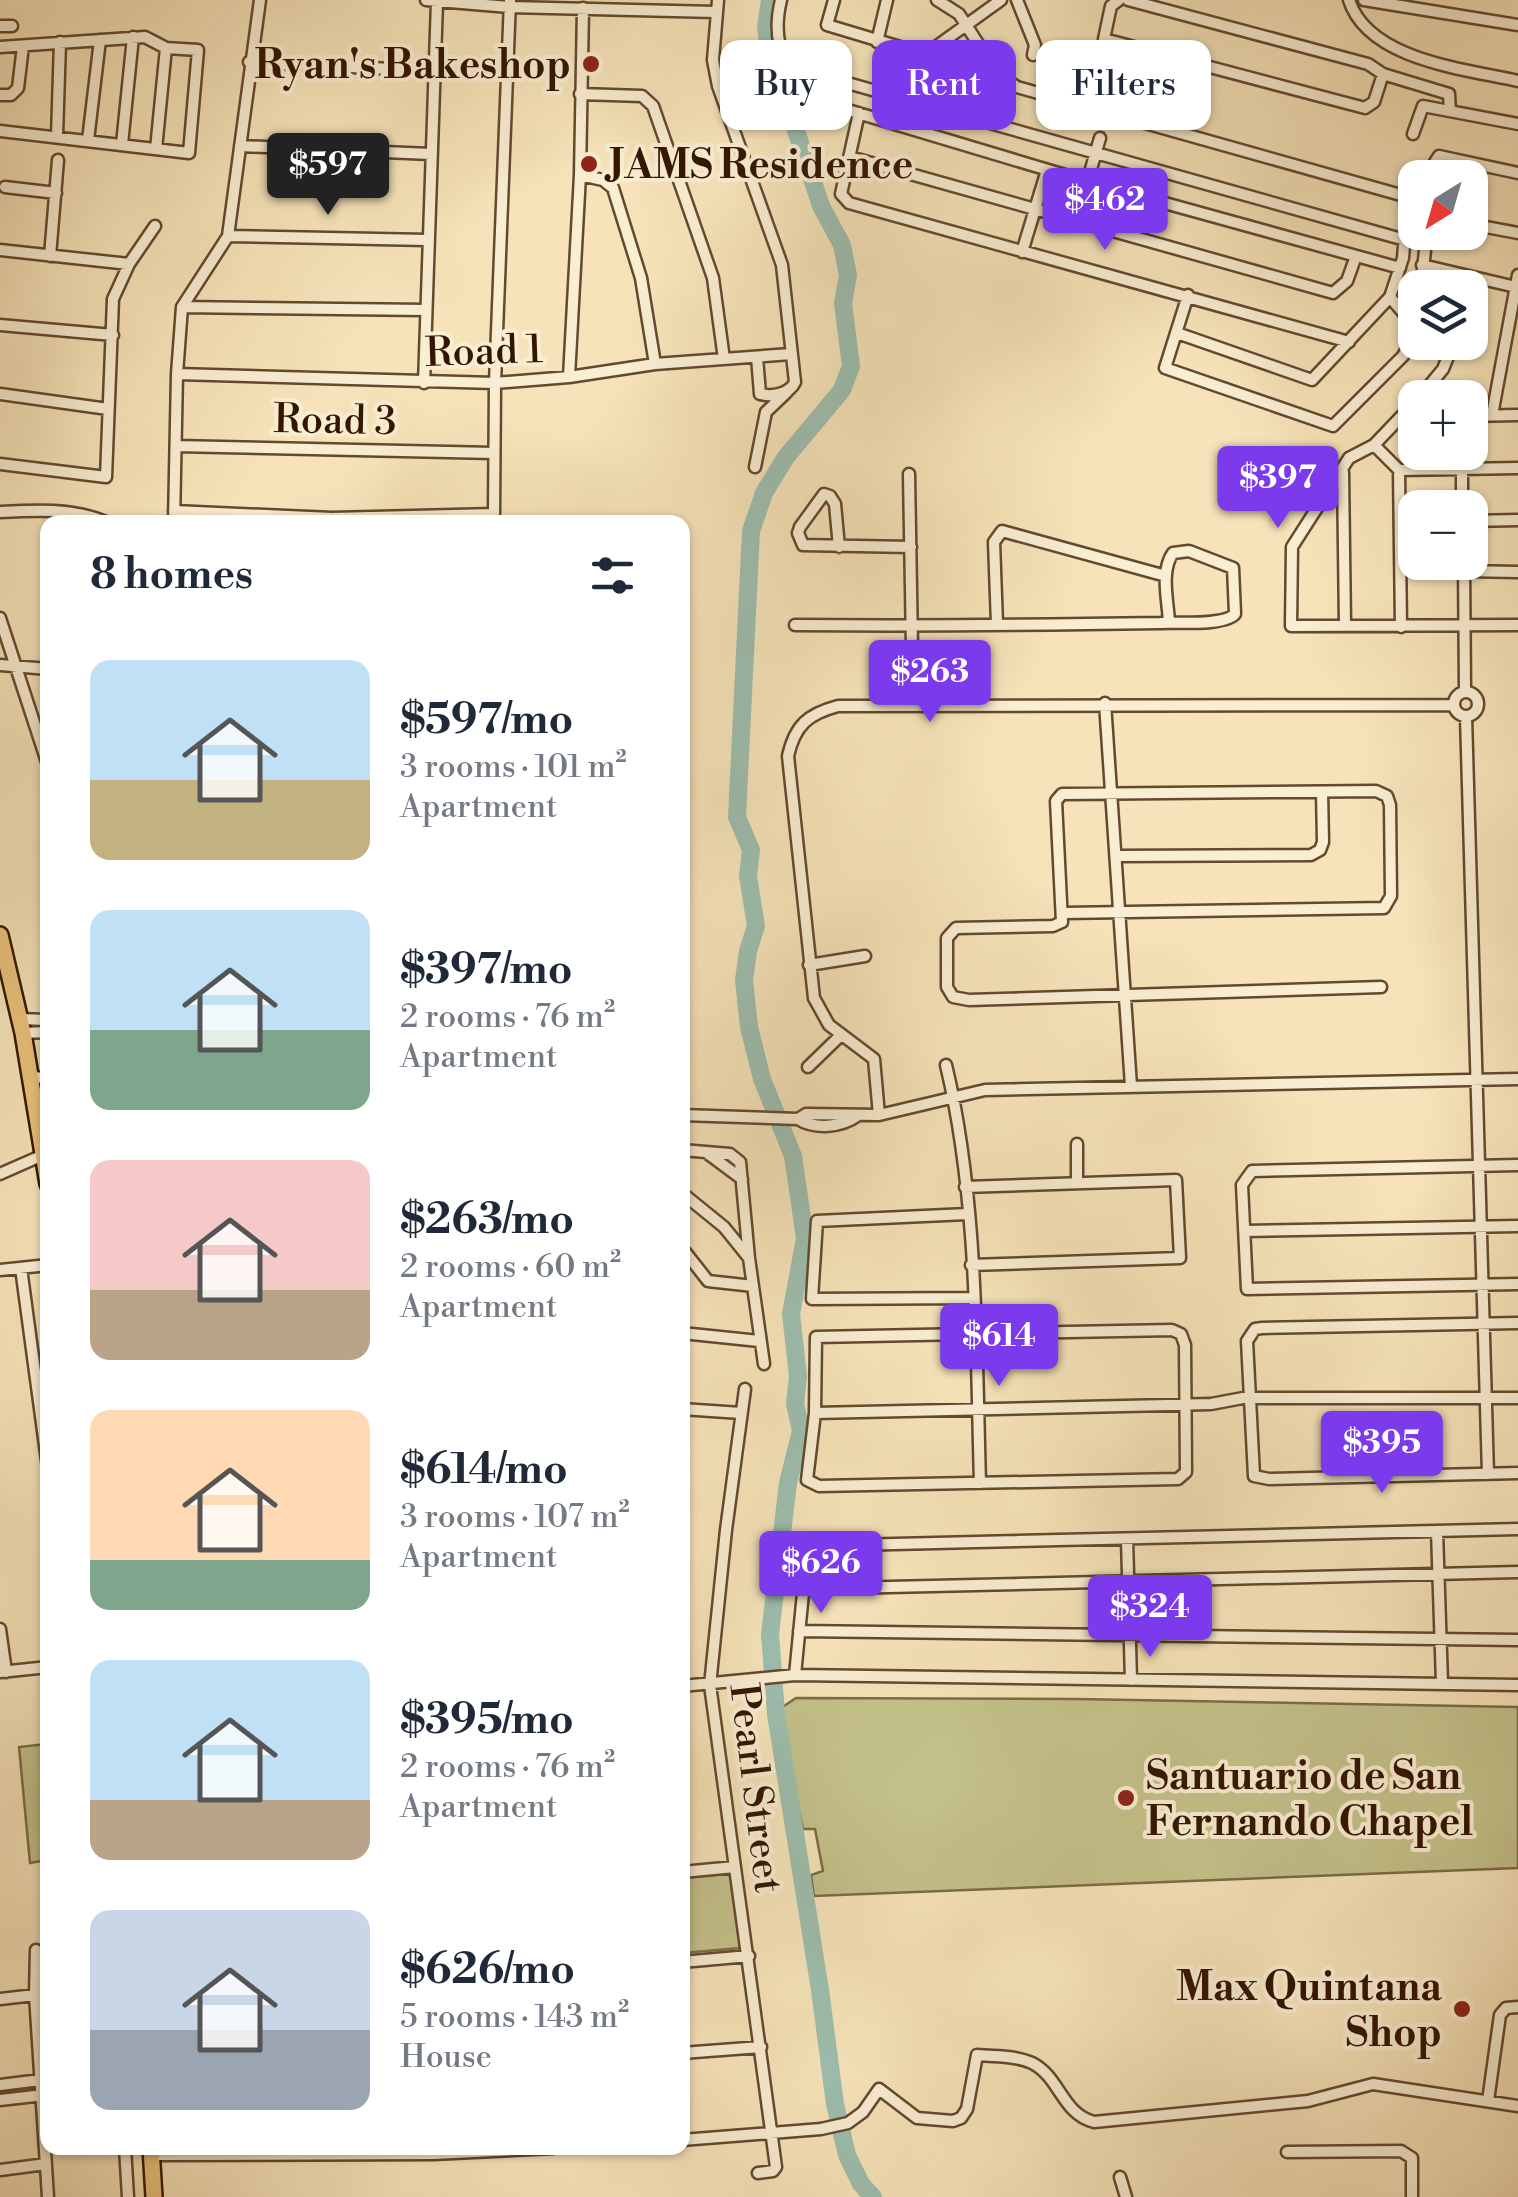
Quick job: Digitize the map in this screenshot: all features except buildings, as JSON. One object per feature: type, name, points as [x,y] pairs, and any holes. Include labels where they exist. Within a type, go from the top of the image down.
[{"type":"highway","points":[[0,935],[21,1026],[39,1077]]},
{"type":"highway","points":[[151,2155],[154,2197]]},
{"type":"street","points":[[174,515],[176,374],[182,307],[228,236],[260,0]]},
{"type":"street","points":[[777,40],[781,0]]},
{"type":"street","points":[[834,0],[828,25],[872,40]]},
{"type":"street","points":[[877,40],[887,0]]},
{"type":"street","points":[[937,0],[959,14],[997,73],[1017,87],[1398,190]]},
{"type":"street","points":[[945,40],[1001,0]]},
{"type":"street","points":[[1016,0],[1036,45],[1032,55]]},
{"type":"street","points":[[1120,0],[1111,6],[1104,40],[1366,108],[1374,102],[1383,74]]},
{"type":"street","points":[[1128,0],[1368,64],[1383,74],[1444,91],[1451,98],[1450,111]]},
{"type":"street","points":[[1349,0],[1362,26],[1381,42],[1438,64],[1518,81]]},
{"type":"street","points":[[1364,0],[1518,25]]},
{"type":"street","points":[[424,382],[432,1],[583,8],[717,6],[713,60],[718,86],[782,265],[795,382],[766,412],[755,468]]},
{"type":"street","points":[[454,515],[494,514],[495,383],[510,3]]},
{"type":"street","points":[[569,377],[580,175],[583,8]]},
{"type":"street","points":[[122,144],[133,37]]},
{"type":"street","points":[[0,47],[146,37],[166,48],[198,50],[189,153],[0,130]]},
{"type":"street","points":[[88,140],[100,40]]},
{"type":"street","points":[[56,136],[60,42]]},
{"type":"street","points":[[0,94],[12,95],[18,88],[23,46]]},
{"type":"street","points":[[156,149],[166,48]]},
{"type":"street","points":[[249,62],[433,71]]},
{"type":"street","points":[[852,84],[1398,238]]},
{"type":"street","points":[[580,94],[642,96],[653,106],[713,278],[724,359]]},
{"type":"street","points":[[1412,134],[1423,106],[1518,124]]},
{"type":"street","points":[[852,111],[1047,170],[1400,268]]},
{"type":"street","points":[[859,113],[841,194],[849,203],[1350,342]]},
{"type":"street","points":[[1091,169],[1100,138]]},
{"type":"street","points":[[240,146],[431,154]]},
{"type":"street","points":[[850,157],[1333,293],[1348,281],[1356,256]]},
{"type":"street","points":[[50,256],[58,160]]},
{"type":"street","points":[[1488,166],[1518,173]]},
{"type":"street","points":[[1022,252],[1047,170]]},
{"type":"street","points":[[580,175],[603,180],[613,188],[641,278],[655,364]]},
{"type":"street","points":[[5,187],[56,192]]},
{"type":"street","points":[[0,464],[106,477],[114,299],[129,264],[156,226]]},
{"type":"street","points":[[1488,227],[1518,233]]},
{"type":"street","points":[[228,236],[427,240]]},
{"type":"street","points":[[0,250],[129,264]]},
{"type":"street","points":[[1177,333],[1312,380],[1390,297],[1403,250]]},
{"type":"street","points":[[1422,270],[1424,250]]},
{"type":"street","points":[[1422,265],[1517,281],[1492,415]]},
{"type":"street","points":[[1188,295],[1165,368],[1333,426],[1403,356],[1413,338],[1410,322],[1390,297]]},
{"type":"street","points":[[182,307],[426,310]]},
{"type":"street","points":[[0,325],[113,335]]},
{"type":"street","name":"Road 1","points":[[176,374],[495,383],[655,364],[791,354]]},
{"type":"street","points":[[757,357],[758,391],[764,396],[788,392]]},
{"type":"street","points":[[0,394],[108,410]]},
{"type":"street","points":[[1488,415],[1518,415]]},
{"type":"street","points":[[1398,422],[1374,446],[1349,458],[1292,547],[1291,626],[1518,626]]},
{"type":"street","name":"Road 3","points":[[176,446],[494,452]]},
{"type":"street","points":[[1374,446],[1398,469]]},
{"type":"street","points":[[1488,468],[1518,468]]},
{"type":"street","points":[[1399,470],[1400,627]]},
{"type":"street","points":[[1343,471],[1344,626]]},
{"type":"street","points":[[909,474],[913,705]]},
{"type":"street","points":[[839,547],[834,504],[824,494],[800,527],[803,545],[839,547],[911,547]]},
{"type":"street","points":[[0,512],[51,510],[84,515]]},
{"type":"street","points":[[1488,521],[1518,520]]},
{"type":"street","points":[[997,624],[994,542],[1002,531],[1166,576]]},
{"type":"street","points":[[796,625],[913,626],[997,624],[1169,622],[1226,621],[1233,618],[1233,568],[1222,561],[1178,551],[1167,561],[1169,622]]},
{"type":"street","points":[[1488,569],[1518,572]]},
{"type":"street","points":[[1464,580],[1465,692]]},
{"type":"street","points":[[0,618],[40,741]]},
{"type":"street","points":[[0,666],[40,668]]},
{"type":"street","points":[[1453,705],[1456,696],[1465,692],[1475,696],[1478,707],[1466,717]]},
{"type":"street","points":[[1105,703],[1131,1086]]},
{"type":"street","points":[[879,1115],[874,1059],[841,1035],[817,1006],[809,965],[788,756],[801,722],[838,706],[1453,705]]},
{"type":"street","points":[[1453,705],[1466,717]]},
{"type":"street","points":[[1466,717],[1488,1474]]},
{"type":"street","points":[[1064,913],[1384,908],[1391,896],[1390,800],[1376,791],[1062,794],[1056,800],[1062,922],[1052,926],[952,930],[947,938],[948,992],[960,1000],[970,1000],[1381,987]]},
{"type":"street","points":[[1116,856],[1311,854],[1320,850],[1323,842],[1322,792]]},
{"type":"street","points":[[809,965],[865,956]]},
{"type":"street","points":[[21,1026],[40,1022]]},
{"type":"street","points":[[21,1026],[40,1030]]},
{"type":"street","points":[[808,1066],[841,1035]]},
{"type":"street","points":[[946,1065],[954,1097],[968,1214],[980,1483]]},
{"type":"street","points":[[690,1115],[792,1119],[830,1125],[985,1090],[1518,1079]]},
{"type":"street","points":[[1077,1144],[1078,1182]]},
{"type":"street","points":[[690,1151],[720,1152],[737,1158],[764,1364]]},
{"type":"street","points":[[0,1174],[40,1157]]},
{"type":"street","points":[[1518,1165],[1252,1171],[1242,1185],[1247,1289],[1518,1284]]},
{"type":"street","points":[[965,1187],[1176,1180],[1180,1258],[972,1265]]},
{"type":"street","points":[[690,1199],[724,1227],[749,1258]]},
{"type":"street","points":[[968,1214],[816,1221],[812,1299],[972,1298]]},
{"type":"street","points":[[1244,1231],[1518,1226]]},
{"type":"street","points":[[690,1258],[708,1281],[754,1286]]},
{"type":"street","points":[[0,1270],[40,1266]]},
{"type":"street","points":[[21,1268],[40,1409]]},
{"type":"street","points":[[1181,1334],[1189,1323]]},
{"type":"street","points":[[1518,1323],[1255,1329],[1248,1341],[1252,1472],[1259,1478],[1518,1473]]},
{"type":"street","points":[[1172,1330],[1181,1334],[1185,1345],[1186,1472],[1178,1479],[812,1484],[805,1475],[814,1413],[816,1337],[974,1335],[1172,1330]]},
{"type":"street","points":[[690,1334],[760,1341]]},
{"type":"street","name":"Pearl Street","points":[[746,1389],[710,1685],[772,2134]]},
{"type":"street","points":[[814,1413],[1249,1400],[1518,1398]]},
{"type":"street","points":[[690,1410],[741,1414]]},
{"type":"street","points":[[789,1676],[799,1631],[807,1552],[812,1546],[1518,1529]]},
{"type":"street","points":[[1437,1531],[1442,1683]]},
{"type":"street","points":[[1127,1538],[1131,1680]]},
{"type":"street","points":[[804,1588],[1518,1572]]},
{"type":"street","points":[[0,1629],[3,1672],[40,1667]]},
{"type":"street","points":[[799,1631],[1518,1640]]},
{"type":"street","points":[[690,1686],[789,1676],[1518,1685]]},
{"type":"street","points":[[690,1871],[735,1867]]},
{"type":"street","points":[[36,1950],[40,2042]]},
{"type":"street","points":[[690,1961],[749,1956]]},
{"type":"street","points":[[0,1999],[35,1995]]},
{"type":"street","points":[[1488,2101],[1500,2015],[1506,2008],[1518,2007]]},
{"type":"street","points":[[690,2052],[761,2047]]},
{"type":"street","points":[[690,2139],[820,2129],[848,2123],[864,2112],[879,2089],[917,2118],[953,2121],[962,2118],[969,2100],[977,2055],[1028,2061],[1049,2076],[1076,2115],[1094,2122],[1308,2101],[1373,2084],[1518,2106]]},
{"type":"street","points":[[0,2085],[40,2080]]},
{"type":"street","points":[[0,2100],[40,2095]]},
{"type":"street","points":[[758,2173],[775,2170],[772,2134]]},
{"type":"street","points":[[1288,2152],[1401,2151],[1412,2158],[1412,2197]]},
{"type":"street","points":[[46,2155],[48,2197]]},
{"type":"street","points":[[125,2155],[128,2197]]},
{"type":"street","points":[[0,2170],[46,2164]]},
{"type":"street","points":[[1120,2177],[1126,2197]]},
{"type":"shaded area","points":[[796,1698],[1518,1707],[1518,1868],[814,1896],[811,1875],[823,1871],[815,1829],[803,1829],[778,1710]]},
{"type":"shaded area","points":[[40,1745],[40,1861],[30,1863],[19,1747]]},
{"type":"shaded area","points":[[733,1873],[741,1948],[690,1952],[690,1877]]},
{"type":"waterway","points":[[770,0],[766,27],[769,49],[821,206],[842,245],[848,275],[843,303],[851,366],[842,390],[786,457],[764,493],[751,531],[737,817],[751,850],[748,876],[756,926],[744,980],[749,1027],[762,1079],[793,1156],[805,1238],[791,1314],[798,1376],[795,1404],[801,1431],[788,1483],[770,1634],[776,1714],[835,2104],[847,2155],[861,2184],[873,2197]]},
{"type":"place","name":"Ryan's Bakeshop","points":[[591,64]]},
{"type":"place","name":"JAMS Residence","points":[[589,164]]},
{"type":"place","name":"Santuario de San Fernando Chapel","points":[[1126,1798]]},
{"type":"place","name":"Max Quintana Shop","points":[[1462,2009]]}]
